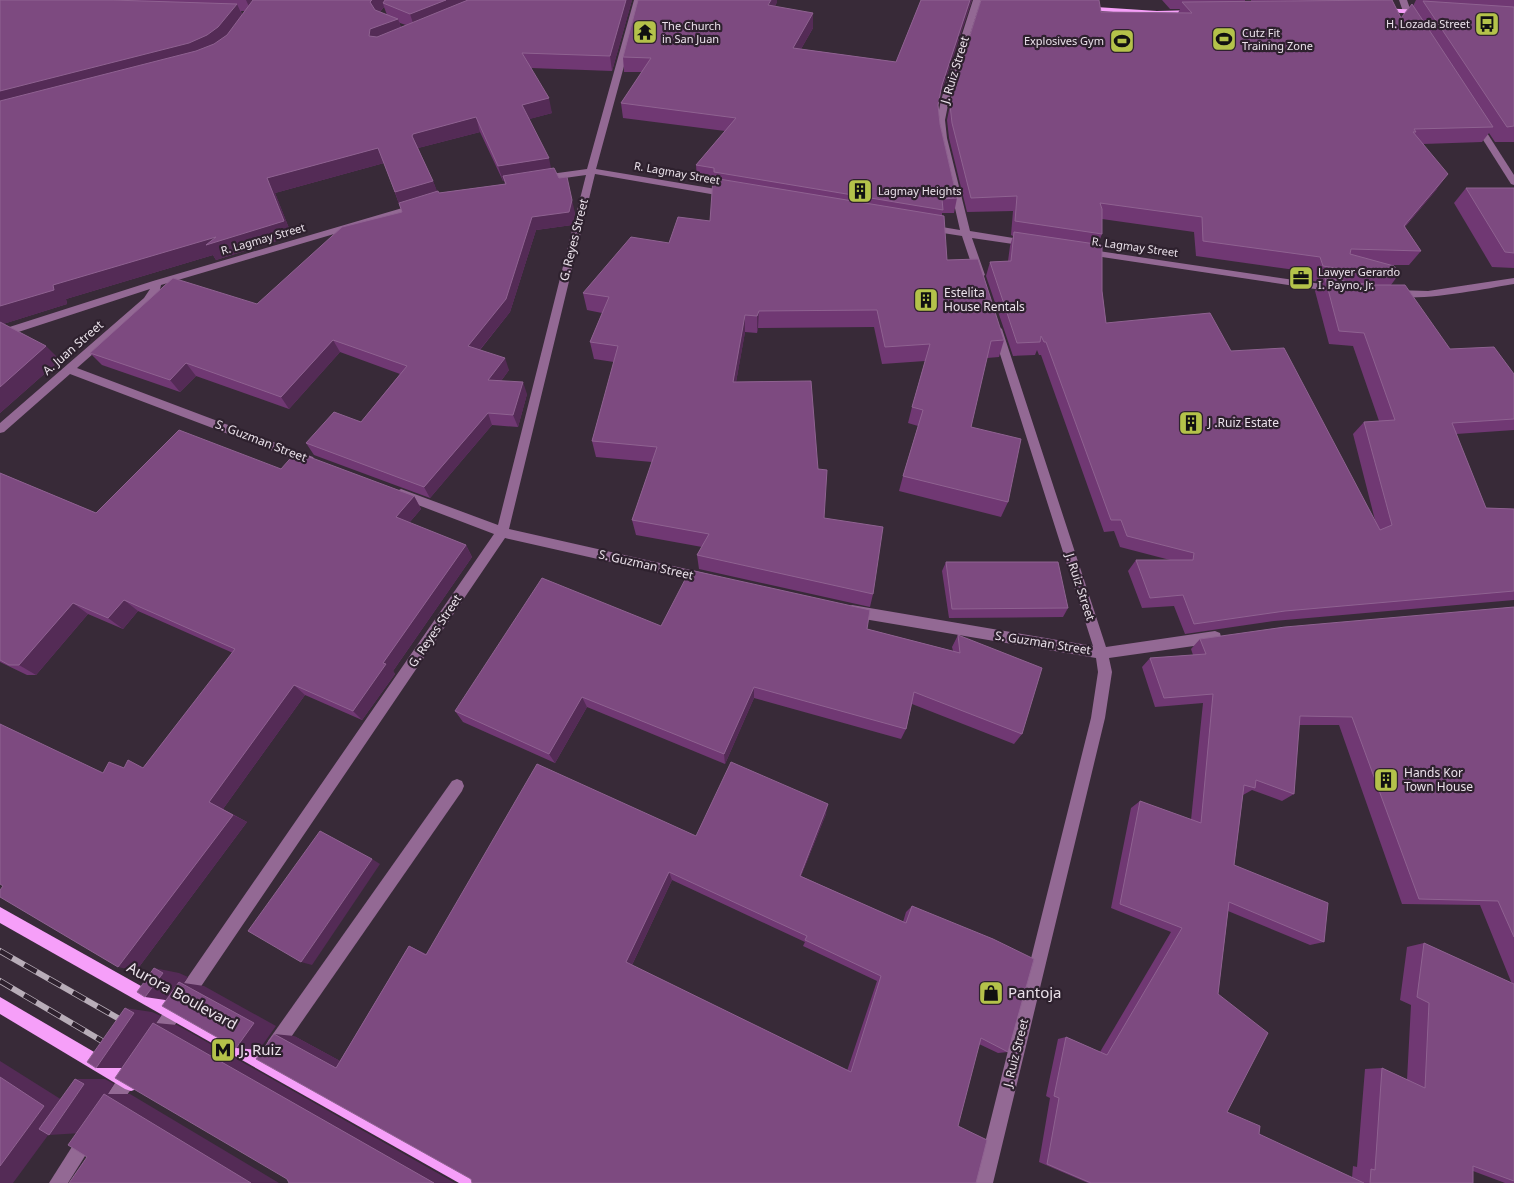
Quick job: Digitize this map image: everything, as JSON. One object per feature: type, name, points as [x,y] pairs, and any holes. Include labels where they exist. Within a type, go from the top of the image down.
[{"type":"main road","points":[[1126,0],[1129,11]]},
{"type":"main road","points":[[1073,6],[1129,11],[1206,12]]},
{"type":"main road","points":[[1372,10],[1434,12]]},
{"type":"main road","name":"Aurora Boulevard","points":[[0,916],[476,1183]]},
{"type":"main road","points":[[0,1005],[143,1090]]},
{"type":"street","name":"G. Reyes Street","points":[[58,1183],[502,532],[591,171],[638,0]]},
{"type":"street","name":"J. Ruiz Street","points":[[977,0],[945,100],[941,120],[943,138],[966,234],[983,286]]},
{"type":"street","points":[[1403,0],[1404,10],[1414,28]]},
{"type":"street","points":[[1472,117],[1514,182]]},
{"type":"street","name":"R. Lagmay Street","points":[[535,180],[591,171],[735,195]]},
{"type":"street","name":"R. Lagmay Street","points":[[0,334],[157,283],[421,205]]},
{"type":"street","points":[[917,226],[1036,245]]},
{"type":"street","name":"R. Lagmay Street","points":[[1075,250],[1342,290]]},
{"type":"street","points":[[1380,293],[1428,294],[1514,281]]},
{"type":"street","name":"A. Juan Street","points":[[0,429],[148,300],[154,294],[157,283]]},
{"type":"street","name":"J. Ruiz Street","points":[[984,1183],[1098,718],[1105,672],[1102,653],[992,314]]},
{"type":"street","name":"S. Guzman Street","points":[[69,369],[318,463]]},
{"type":"street","name":"S. Guzman Street","points":[[392,491],[502,532],[721,582]]},
{"type":"street","name":"S. Guzman Street","points":[[844,609],[1102,653],[1226,635]]},
{"type":"street","points":[[262,1064],[457,786]]},
{"type":"building","points":[[0,0],[112,0],[237,4],[218,27],[207,35],[189,43],[0,91]]},
{"type":"building","points":[[253,0],[372,0],[370,2],[375,10],[398,19],[370,29],[369,36],[377,37],[468,0],[626,0],[610,56],[522,53],[549,98],[522,105],[549,158],[498,166],[476,117],[413,134],[412,136],[433,181],[395,192],[378,148],[267,178],[284,221],[206,245],[216,237],[53,285],[54,290],[0,306],[0,101],[196,51],[214,44],[227,35]]},
{"type":"building","points":[[385,0],[446,0],[410,14],[383,3]]},
{"type":"building","points":[[638,0],[771,0],[768,5],[813,13],[793,48],[896,62],[921,0],[970,0],[942,85],[938,105],[940,124],[957,198],[942,199],[943,210],[714,172],[714,168],[696,165],[736,118],[621,103],[651,58],[623,57]]},
{"type":"building","points":[[981,0],[1099,0],[1101,12],[1192,13],[1182,2],[1392,0],[1401,18],[1412,4],[1493,127],[1414,129],[1416,132],[1413,132],[1448,174],[1404,226],[1421,251],[1351,249],[1350,254],[1394,266],[1399,274],[1372,274],[1323,266],[1320,257],[1203,241],[1202,217],[1100,203],[1102,209],[1102,234],[1015,221],[1017,196],[971,198],[952,123],[950,105],[954,86]]},
{"type":"building","points":[[1423,1],[1514,7],[1514,126],[1507,127]]},
{"type":"building","points":[[554,168],[559,178],[567,177],[572,200],[569,212],[532,217],[506,299],[468,346],[505,358],[488,380],[523,382],[513,415],[488,413],[424,487],[306,443],[334,412],[361,422],[407,366],[333,340],[281,397],[186,363],[170,380],[90,353],[173,278],[257,304],[342,227],[402,212],[399,203],[438,191],[439,193],[506,184],[503,176]]},
{"type":"building","points":[[713,178],[944,216],[947,260],[978,259],[1004,340],[991,341],[971,427],[1021,439],[1008,502],[903,476],[923,410],[912,407],[930,344],[885,347],[877,310],[759,311],[757,316],[745,315],[733,382],[811,381],[818,469],[827,470],[824,518],[883,527],[873,594],[697,555],[709,534],[632,520],[657,447],[592,441],[618,346],[590,342],[609,297],[583,293],[631,237],[669,243],[678,217],[710,221]]},
{"type":"building","points":[[1466,188],[1514,188],[1514,253],[1505,252]]},
{"type":"building","points":[[1014,232],[1102,245],[1102,291],[1106,323],[1210,313],[1231,351],[1284,348],[1380,530],[1392,525],[1364,422],[1395,420],[1364,333],[1339,331],[1325,278],[1371,285],[1405,285],[1450,349],[1494,347],[1514,374],[1514,419],[1452,423],[1486,508],[1514,509],[1514,591],[1285,611],[1194,624],[1183,595],[1150,598],[1136,560],[1193,560],[1194,553],[1127,536],[1121,520],[1111,520],[1046,342],[1044,342],[1041,336],[1040,342],[1017,343],[990,262],[1011,261]]},
{"type":"building","points":[[0,322],[46,346],[0,387]]},
{"type":"building","points":[[179,430],[281,469],[296,452],[414,496],[396,517],[466,545],[383,663],[386,664],[353,711],[294,685],[209,802],[233,815],[118,967],[0,897],[0,890],[3,886],[0,884],[0,724],[103,773],[109,762],[124,768],[128,760],[143,768],[235,649],[124,600],[108,618],[73,603],[19,665],[9,665],[0,660],[0,473],[96,513]]},
{"type":"building","points":[[946,562],[1058,562],[1068,608],[952,609]]},
{"type":"building","points":[[690,570],[870,610],[867,629],[960,653],[958,635],[1042,668],[1022,734],[914,692],[906,729],[754,687],[724,754],[582,697],[549,754],[455,711],[542,578],[661,626]]},
{"type":"building","points":[[1514,607],[1514,937],[1498,901],[1419,899],[1352,717],[1300,716],[1294,794],[1256,780],[1255,788],[1244,785],[1234,865],[1328,903],[1324,942],[1229,902],[1218,994],[1268,1033],[1227,1112],[1260,1126],[1259,1134],[1364,1183],[1091,1183],[1047,1164],[1059,1098],[1054,1096],[1066,1037],[1107,1055],[1182,928],[1120,904],[1140,801],[1201,823],[1213,694],[1164,698],[1150,658],[1206,654],[1200,639],[1285,627]]},
{"type":"building","points":[[731,762],[828,804],[800,876],[906,923],[912,906],[993,939],[1034,959],[1008,1052],[981,1038],[958,1126],[987,1140],[976,1183],[472,1183],[471,1179],[256,1059],[274,1034],[336,1068],[409,946],[426,955],[537,764],[696,836]],"holes":[[[669,872],[807,936],[805,940],[881,976],[851,1072],[626,962]]]},
{"type":"building","points":[[320,831],[372,859],[301,962],[248,931]]},
{"type":"building","points":[[1424,943],[1514,984],[1514,1181],[1473,1166],[1473,1183],[1370,1183],[1371,1169],[1375,1170],[1382,1068],[1425,1088],[1429,1003],[1417,997]]},
{"type":"building","points":[[154,968],[163,973],[145,997],[137,992]]},
{"type":"building","points":[[179,982],[254,1023],[236,1048],[162,1006]]},
{"type":"building","points":[[125,1008],[134,1013],[96,1068],[87,1062]]},
{"type":"building","points":[[153,1023],[434,1183],[289,1183],[287,1179],[115,1078]]},
{"type":"building","points":[[0,1077],[44,1106],[0,1166]]},
{"type":"building","points":[[75,1079],[84,1084],[49,1135],[39,1129]]},
{"type":"building","points":[[104,1094],[251,1183],[69,1183],[87,1157],[68,1145]]},
{"type":"railway","points":[[0,951],[130,1025]]},
{"type":"railway","points":[[0,981],[114,1048]]},
{"type":"place","name":"H. Lozada Street","points":[[1487,24]]},
{"type":"place","name":"The Church in San Juan","points":[[645,32]]},
{"type":"place","name":"Cutz Fit Training Zone","points":[[1224,39]]},
{"type":"place","name":"Explosives Gym","points":[[1122,41]]},
{"type":"place","name":"Lagmay Heights","points":[[860,191]]},
{"type":"place","name":"Lawyer Gerardo I. Payno, Jr.","points":[[1301,278]]},
{"type":"place","name":"Estelita House Rentals","points":[[926,300]]},
{"type":"place","name":"J .Ruiz Estate","points":[[1191,423]]},
{"type":"place","name":"Hands Kor Town House","points":[[1386,780]]},
{"type":"place","name":"Pantoja","points":[[991,993]]},
{"type":"place","name":"J. Ruiz","points":[[223,1050]]}]
